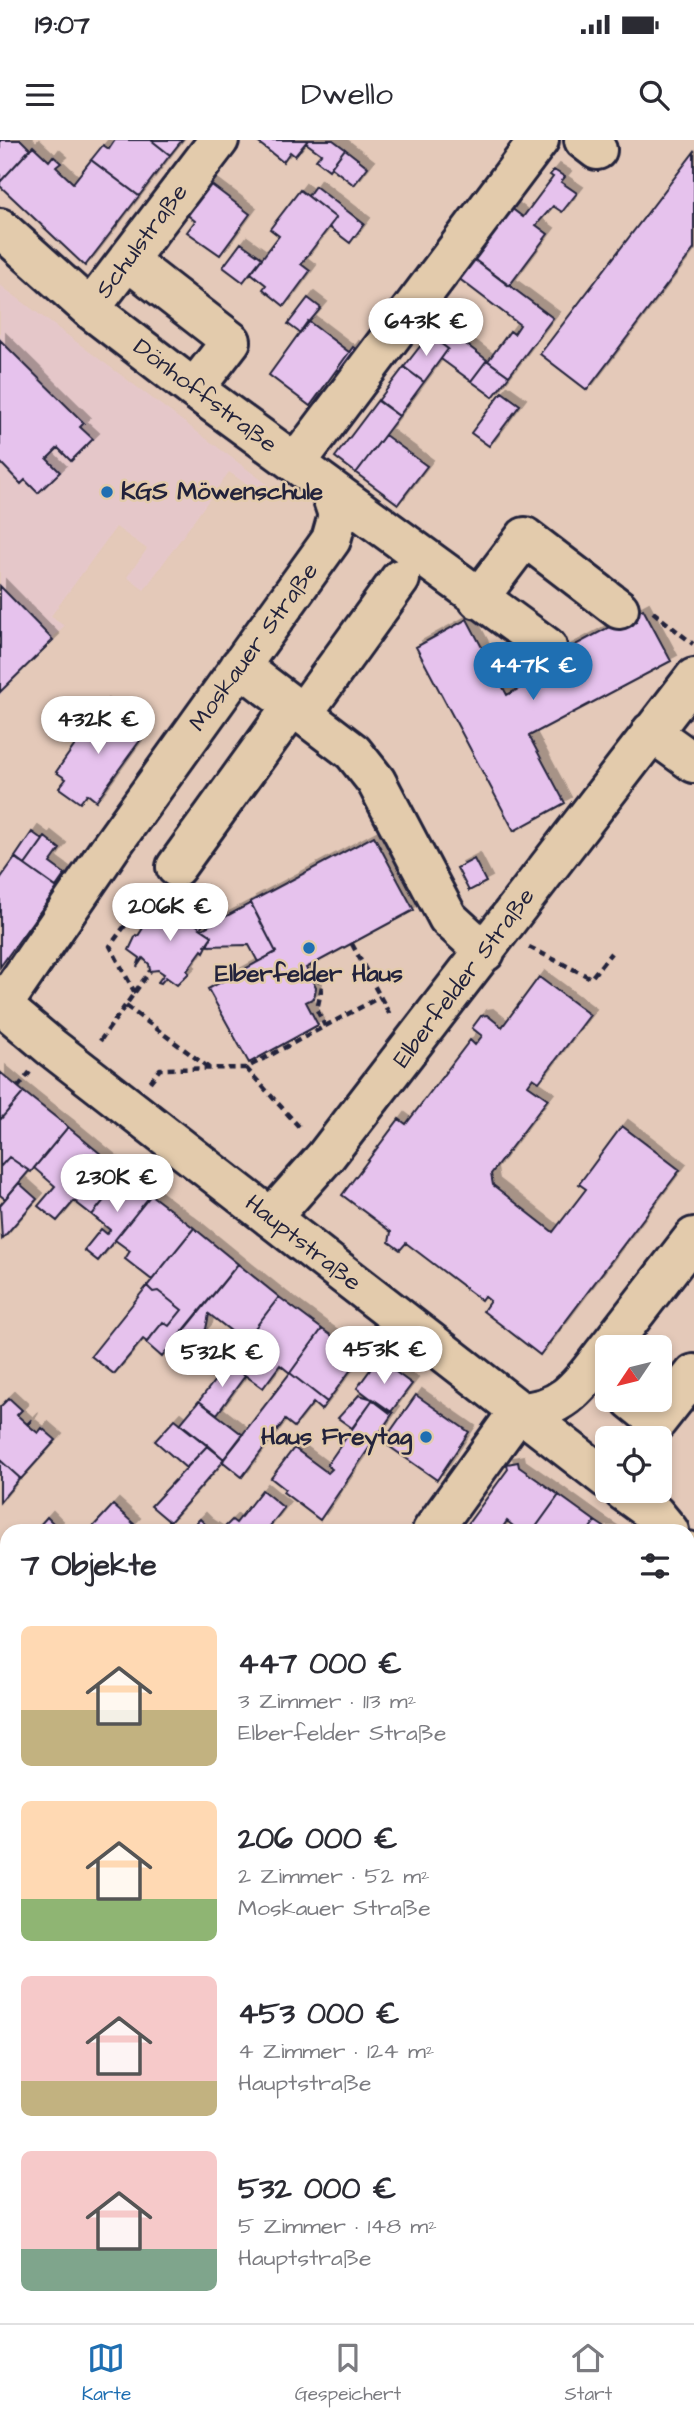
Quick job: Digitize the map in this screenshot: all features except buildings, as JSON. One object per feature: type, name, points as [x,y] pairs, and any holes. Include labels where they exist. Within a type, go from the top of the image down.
[{"type":"street","name":"Schulstraße","points":[[90,309],[219,140]]},
{"type":"street","points":[[296,463],[539,140]]},
{"type":"street","name":"Dönhoffstraße","points":[[0,228],[90,309],[329,488],[409,567],[478,599],[547,647]]},
{"type":"street","points":[[141,271],[231,341],[194,389]]},
{"type":"street","name":"Moskauer Straße","points":[[1,1005],[331,540],[338,515],[329,488]]},
{"type":"street","points":[[478,599],[525,537],[619,609]]},
{"type":"street","points":[[176,867],[409,567]]},
{"type":"street","points":[[240,666],[353,752],[376,781],[448,918],[492,942]]},
{"type":"street","name":"Elberfelder Straße","points":[[271,1218],[326,1156],[694,677]]},
{"type":"street","points":[[650,732],[694,763]]},
{"type":"street","name":"Hauptstraße","points":[[1,1005],[79,1069],[595,1470]]},
{"type":"street","points":[[625,1335],[689,1254]]},
{"type":"street","points":[[437,1524],[518,1412],[537,1412],[560,1403],[595,1370]]},
{"type":"street","points":[[672,1402],[694,1374]]},
{"type":"street","points":[[646,1412],[657,1421],[664,1412]]},
{"type":"street","points":[[639,1503],[663,1524]]},
{"type":"path","points":[[135,993],[110,946],[167,867],[176,867]]},
{"type":"path","points":[[492,942],[591,978],[611,953]]},
{"type":"path","points":[[352,944],[408,1051]]},
{"type":"path","points":[[312,965],[322,986],[317,1010],[325,1026]]},
{"type":"path","points":[[79,1069],[150,971]]},
{"type":"path","points":[[130,1108],[160,1069],[246,1068],[380,997]]},
{"type":"path","points":[[126,1006],[209,1068]]},
{"type":"path","points":[[246,1068],[326,1156]]},
{"type":"shaded area","name":"KGS Möwenschule","points":[[0,285],[271,487],[265,497],[229,472],[144,590],[127,577],[147,549],[116,527],[51,616],[64,626],[0,695]]},
{"type":"place","name":"KGS Möwenschule","points":[[107,492]]},
{"type":"place","name":"Elberfelder Haus","points":[[309,948]]},
{"type":"place","name":"Haus Freytag","points":[[426,1437]]}]
